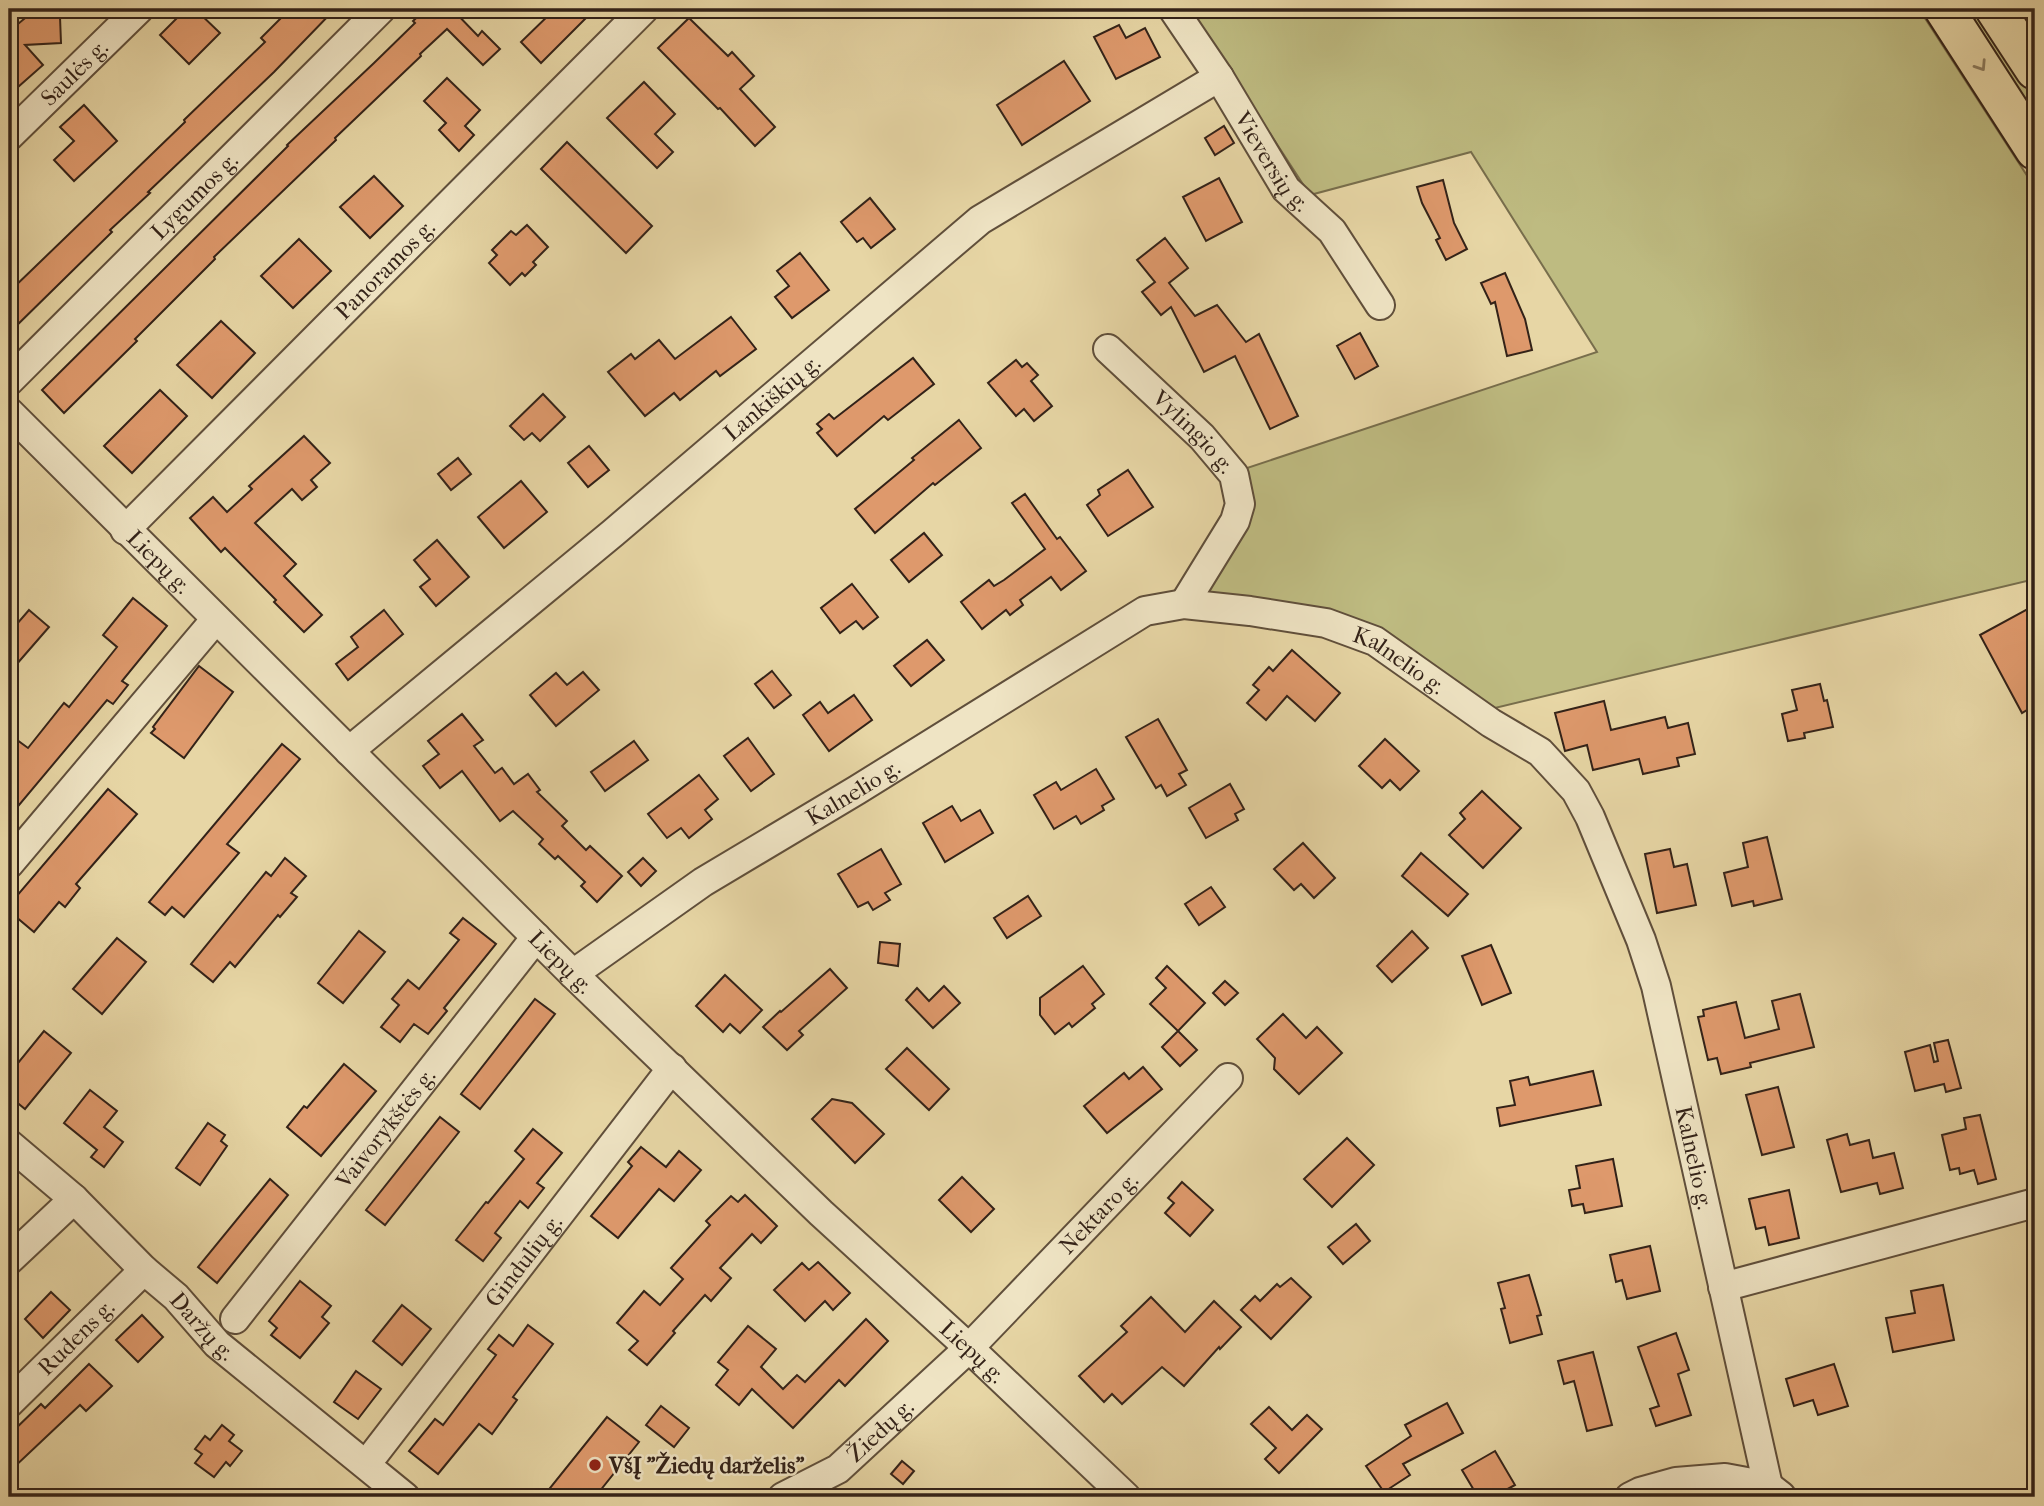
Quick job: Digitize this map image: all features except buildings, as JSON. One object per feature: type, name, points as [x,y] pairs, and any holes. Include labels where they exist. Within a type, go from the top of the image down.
[{"type":"highway","points":[[1944,9],[2035,150]]},
{"type":"highway","points":[[1995,9],[2035,70]]},
{"type":"street","name":"Saulės g.","points":[[9,136],[139,9]]},
{"type":"street","name":"Lygumos g.","points":[[9,381],[381,9]]},
{"type":"street","name":"Panoramos g.","points":[[125,530],[644,9]]},
{"type":"street","name":"Vieversių g.","points":[[1173,9],[1219,77],[1286,189],[1332,231],[1380,304]]},
{"type":"street","name":"Lankiškių g.","points":[[349,751],[613,533],[980,220],[1219,77]]},
{"type":"street","name":"Vylingio g.","points":[[1108,349],[1202,437],[1234,475],[1240,503],[1235,522],[1184,604]]},
{"type":"street","name":"Liepų g.","points":[[9,412],[573,974],[821,1213],[1126,1497]]},
{"type":"street","name":"Kalnelio g.","points":[[573,974],[703,881],[857,790],[1145,611],[1184,604],[1250,611],[1326,623],[1375,641],[1491,723],[1540,752],[1576,791],[1590,817],[1641,940],[1656,986],[1723,1287],[1775,1492]]},
{"type":"street","points":[[9,864],[216,620]]},
{"type":"street","name":"Vaivorykštės g.","points":[[235,1319],[536,936]]},
{"type":"street","name":"Gindulių g.","points":[[375,1453],[672,1068]]},
{"type":"street","name":"Nektaro g.","points":[[969,1348],[1228,1078]]},
{"type":"street","name":"Daržų g.","points":[[9,1144],[74,1199],[144,1270],[176,1297],[217,1344],[405,1497]]},
{"type":"street","points":[[9,1260],[74,1199]]},
{"type":"street","points":[[1723,1287],[2035,1203]]},
{"type":"street","name":"Rudens g.","points":[[9,1403],[144,1270]]},
{"type":"street","name":"Žiedų g.","points":[[783,1497],[838,1469],[969,1348]]},
{"type":"street","points":[[1630,1497],[1676,1482],[1725,1478],[1775,1492]]},
{"type":"shaded area","points":[[1189,9],[1919,9],[2035,188],[2035,579],[1495,708],[1378,630],[1206,598],[1244,469],[1597,352],[1471,152],[1310,195]]},
{"type":"shaded area","points":[[1961,9],[1980,9],[2035,93],[2035,124]]},
{"type":"place","name":"VšĮ \"Žiedų darželis\"","points":[[595,1465]]}]
